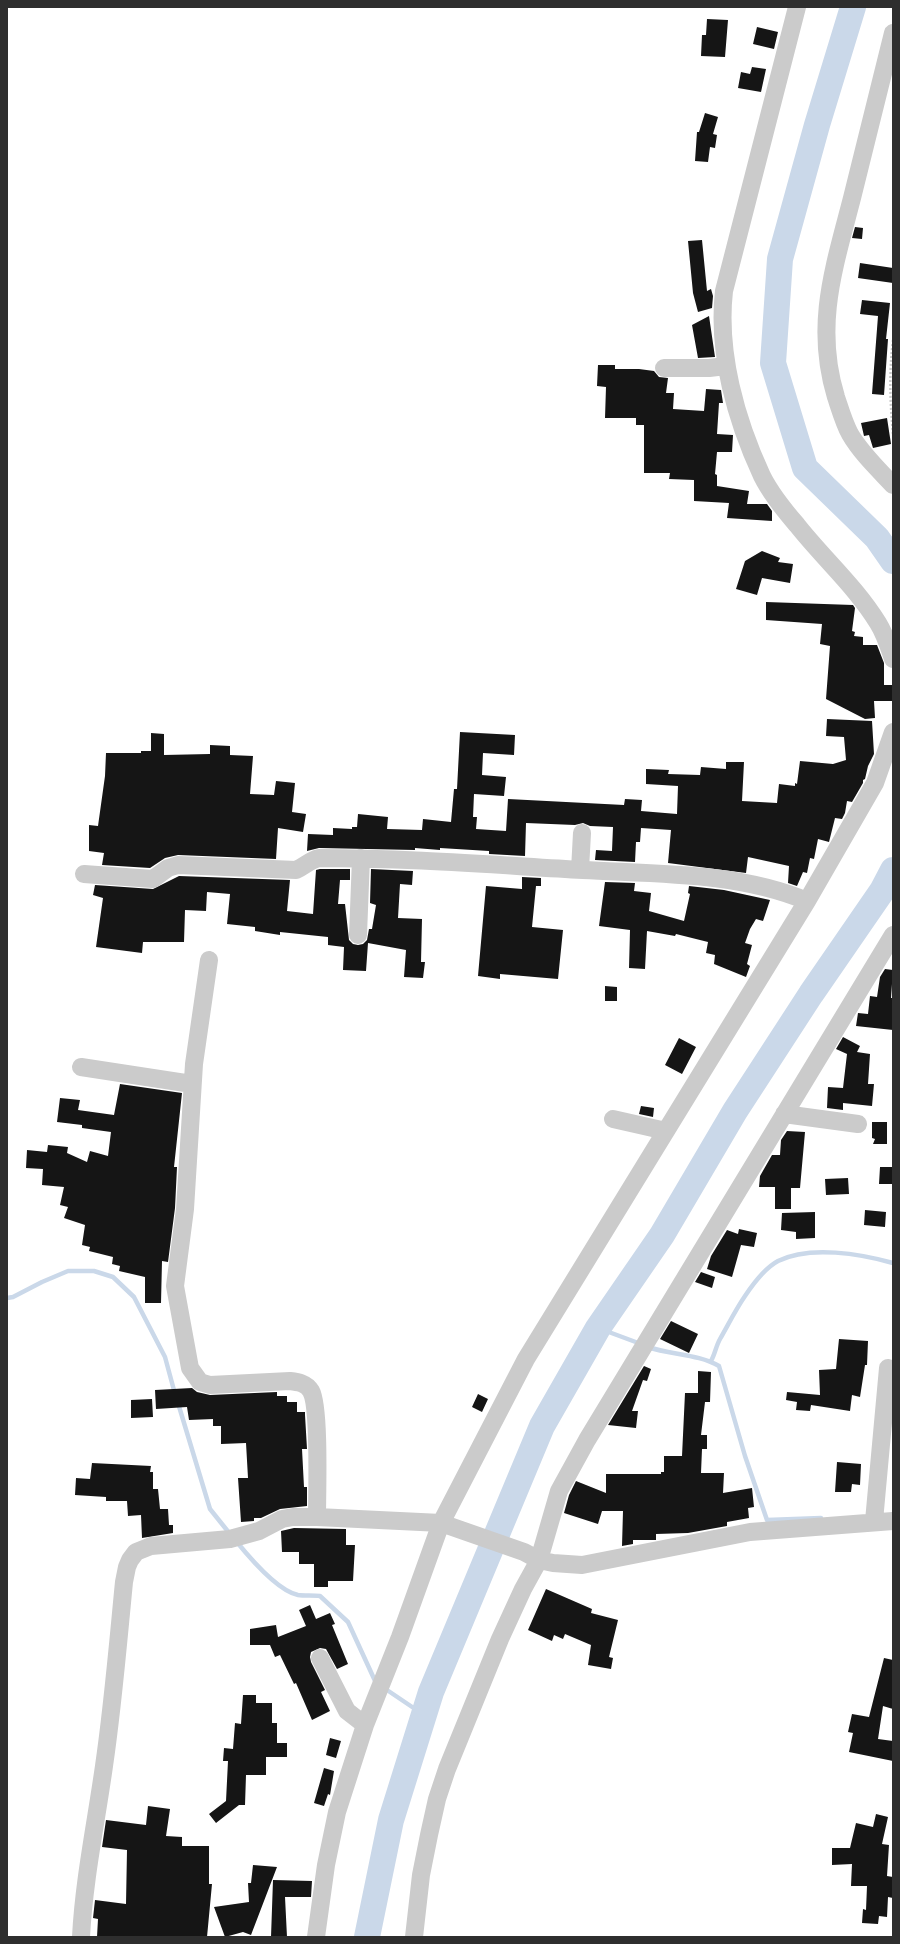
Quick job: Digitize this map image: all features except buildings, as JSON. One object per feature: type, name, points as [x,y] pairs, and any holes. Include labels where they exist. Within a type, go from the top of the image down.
[{"type":"street","points":[[797,7],[724,291],[721,316],[726,366],[745,430],[763,477],[779,503],[852,588],[879,623],[893,659]]},
{"type":"street","points":[[893,33],[837,252],[828,293],[825,331],[828,365],[832,384],[850,433],[862,452],[893,485]]},
{"type":"street","points":[[664,368],[709,368],[726,366]]},
{"type":"street","points":[[316,1937],[326,1865],[338,1812],[367,1720],[446,1525],[526,1360],[807,901],[875,783],[893,732]]},
{"type":"street","points":[[580,870],[582,833]]},
{"type":"street","points":[[84,874],[153,879],[168,868],[178,865],[296,870],[305,866],[310,860],[319,858],[386,858],[699,877],[757,885],[786,892],[807,901]]},
{"type":"street","points":[[358,935],[362,858]]},
{"type":"street","points":[[414,1937],[421,1875],[440,1792],[500,1639],[523,1589],[532,1556],[559,1491],[587,1440],[893,935]]},
{"type":"street","points":[[209,960],[192,1084],[185,1209],[175,1286],[190,1368],[200,1382],[210,1386],[290,1380],[300,1382],[311,1391],[314,1399],[316,1432],[317,1517]]},
{"type":"street","points":[[81,1067],[192,1084]]},
{"type":"street","points":[[784,1114],[858,1124]]},
{"type":"street","points":[[613,1119],[666,1131]]},
{"type":"street","points":[[874,1521],[888,1368]]},
{"type":"street","points":[[81,1937],[82,1906],[104,1766],[124,1582],[127,1567],[136,1552],[151,1546],[230,1539],[259,1531],[282,1519],[317,1517],[446,1525],[553,1564],[582,1565],[750,1532],[874,1521],[893,1521]]},
{"type":"street","points":[[320,1658],[348,1711],[367,1720]]},
{"type":"path","points":[[893,340],[890,366],[889,398],[893,434]]},
{"type":"waterway","points":[[853,7],[817,125],[780,259],[773,363],[805,468],[877,538],[893,561]]},
{"type":"waterway","points":[[367,1937],[391,1820],[431,1692],[542,1426],[598,1328],[662,1235],[735,1111],[811,994],[882,891],[893,870]]},
{"type":"waterway","points":[[711,1361],[720,1339],[745,1296],[764,1272],[778,1261],[791,1256],[820,1252],[851,1254],[893,1263]]},
{"type":"waterway","points":[[7,1298],[13,1297],[68,1271],[94,1271],[113,1277],[134,1297],[165,1357],[175,1394]]},
{"type":"waterway","points":[[598,1328],[641,1344]]},
{"type":"waterway","points":[[648,1347],[702,1359],[719,1366],[745,1456],[767,1520],[821,1518]]},
{"type":"waterway","points":[[178,1403],[210,1509],[230,1534]]},
{"type":"waterway","points":[[236,1541],[248,1556],[282,1587],[298,1595],[320,1596],[348,1622],[376,1683]]},
{"type":"waterway","points":[[384,1688],[424,1715]]}]
